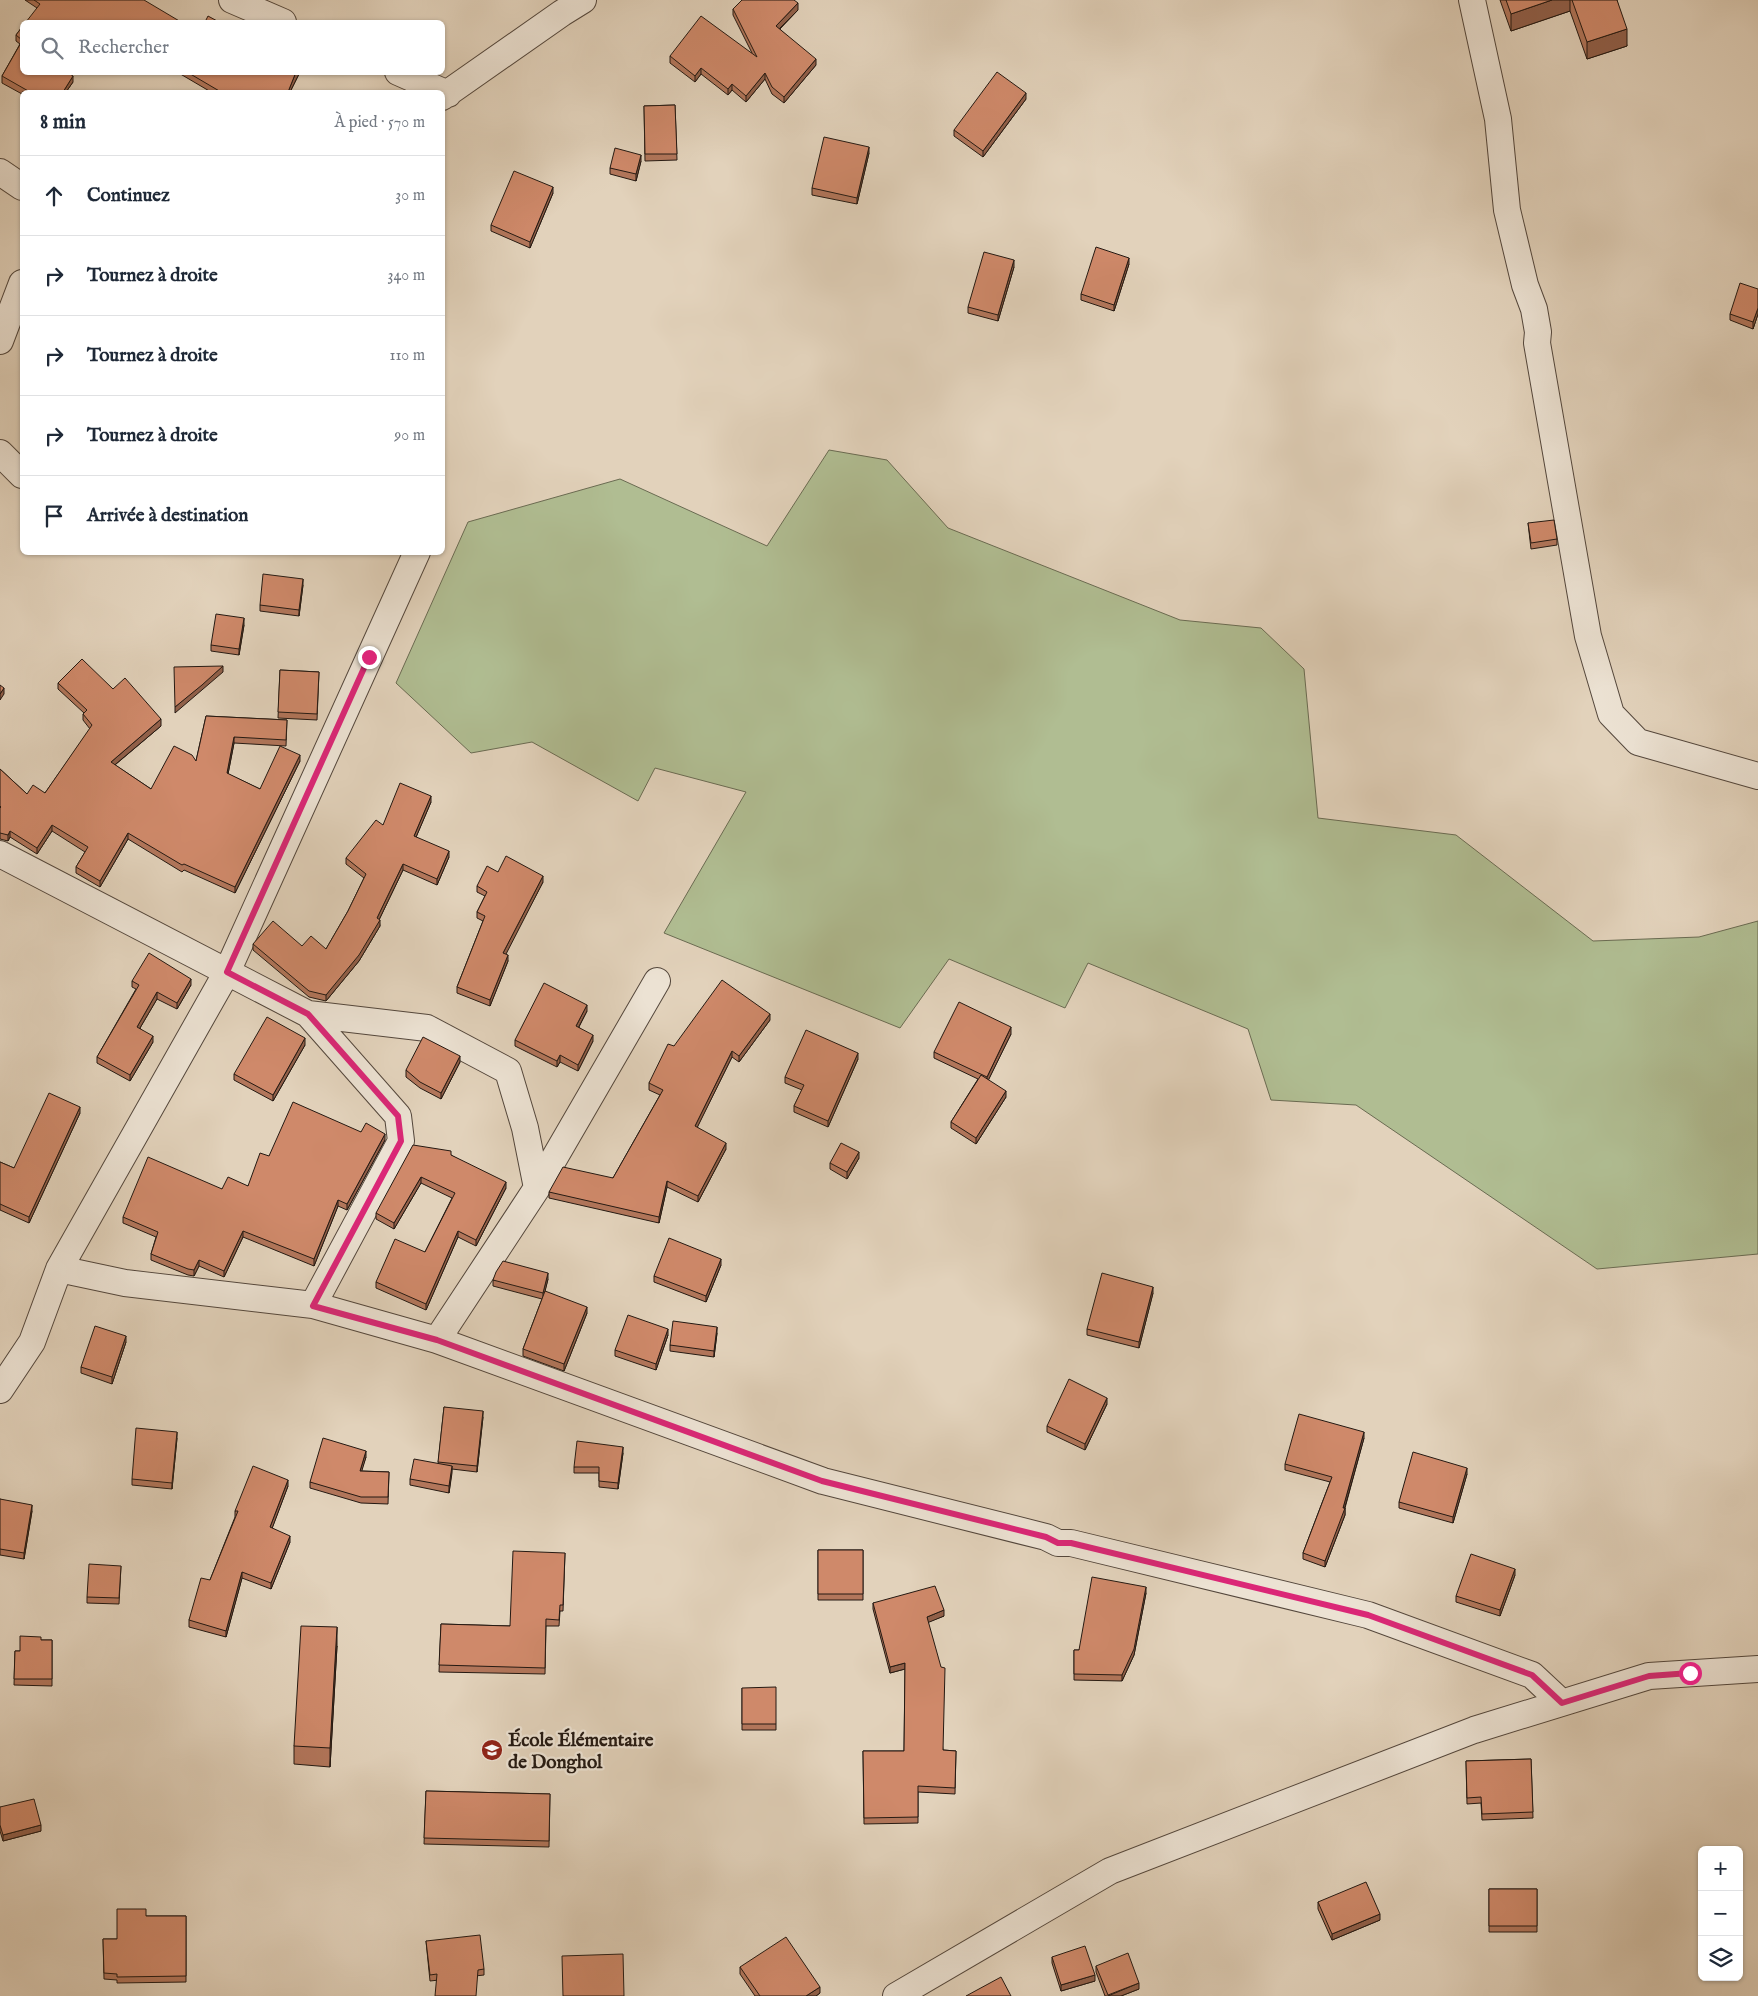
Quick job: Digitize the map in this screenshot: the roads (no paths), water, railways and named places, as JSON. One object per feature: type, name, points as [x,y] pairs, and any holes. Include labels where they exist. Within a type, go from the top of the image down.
[{"type":"street","points":[[232,0],[278,20]]},
{"type":"street","points":[[445,96],[493,60],[562,12],[583,0]]},
{"type":"street","points":[[1472,0],[1498,119],[1507,210],[1525,285],[1534,309],[1538,332],[1537,343],[1588,636],[1611,714],[1638,742],[1758,776]]},
{"type":"street","points":[[404,75],[433,90]]},
{"type":"street","points":[[0,172],[20,186]]},
{"type":"street","points":[[0,341],[20,288]]},
{"type":"street","points":[[0,453],[20,473]]},
{"type":"street","points":[[0,1390],[32,1342],[59,1269],[227,972],[416,555]]},
{"type":"street","points":[[0,854],[308,1014],[427,1028],[508,1071],[525,1128],[537,1188]]},
{"type":"street","points":[[437,1340],[537,1188],[656,980]]},
{"type":"street","points":[[308,1014],[398,1116],[401,1141],[313,1306]]},
{"type":"street","points":[[59,1269],[125,1283],[313,1306],[437,1340],[822,1481],[1046,1537],[1058,1543],[1071,1543],[1368,1615],[1532,1675],[1562,1703]]},
{"type":"street","points":[[896,1996],[1110,1871],[1474,1730],[1649,1676],[1758,1669]]},
{"type":"place","name":"École Élémentaire de Donghol","points":[[492,1750]]}]
